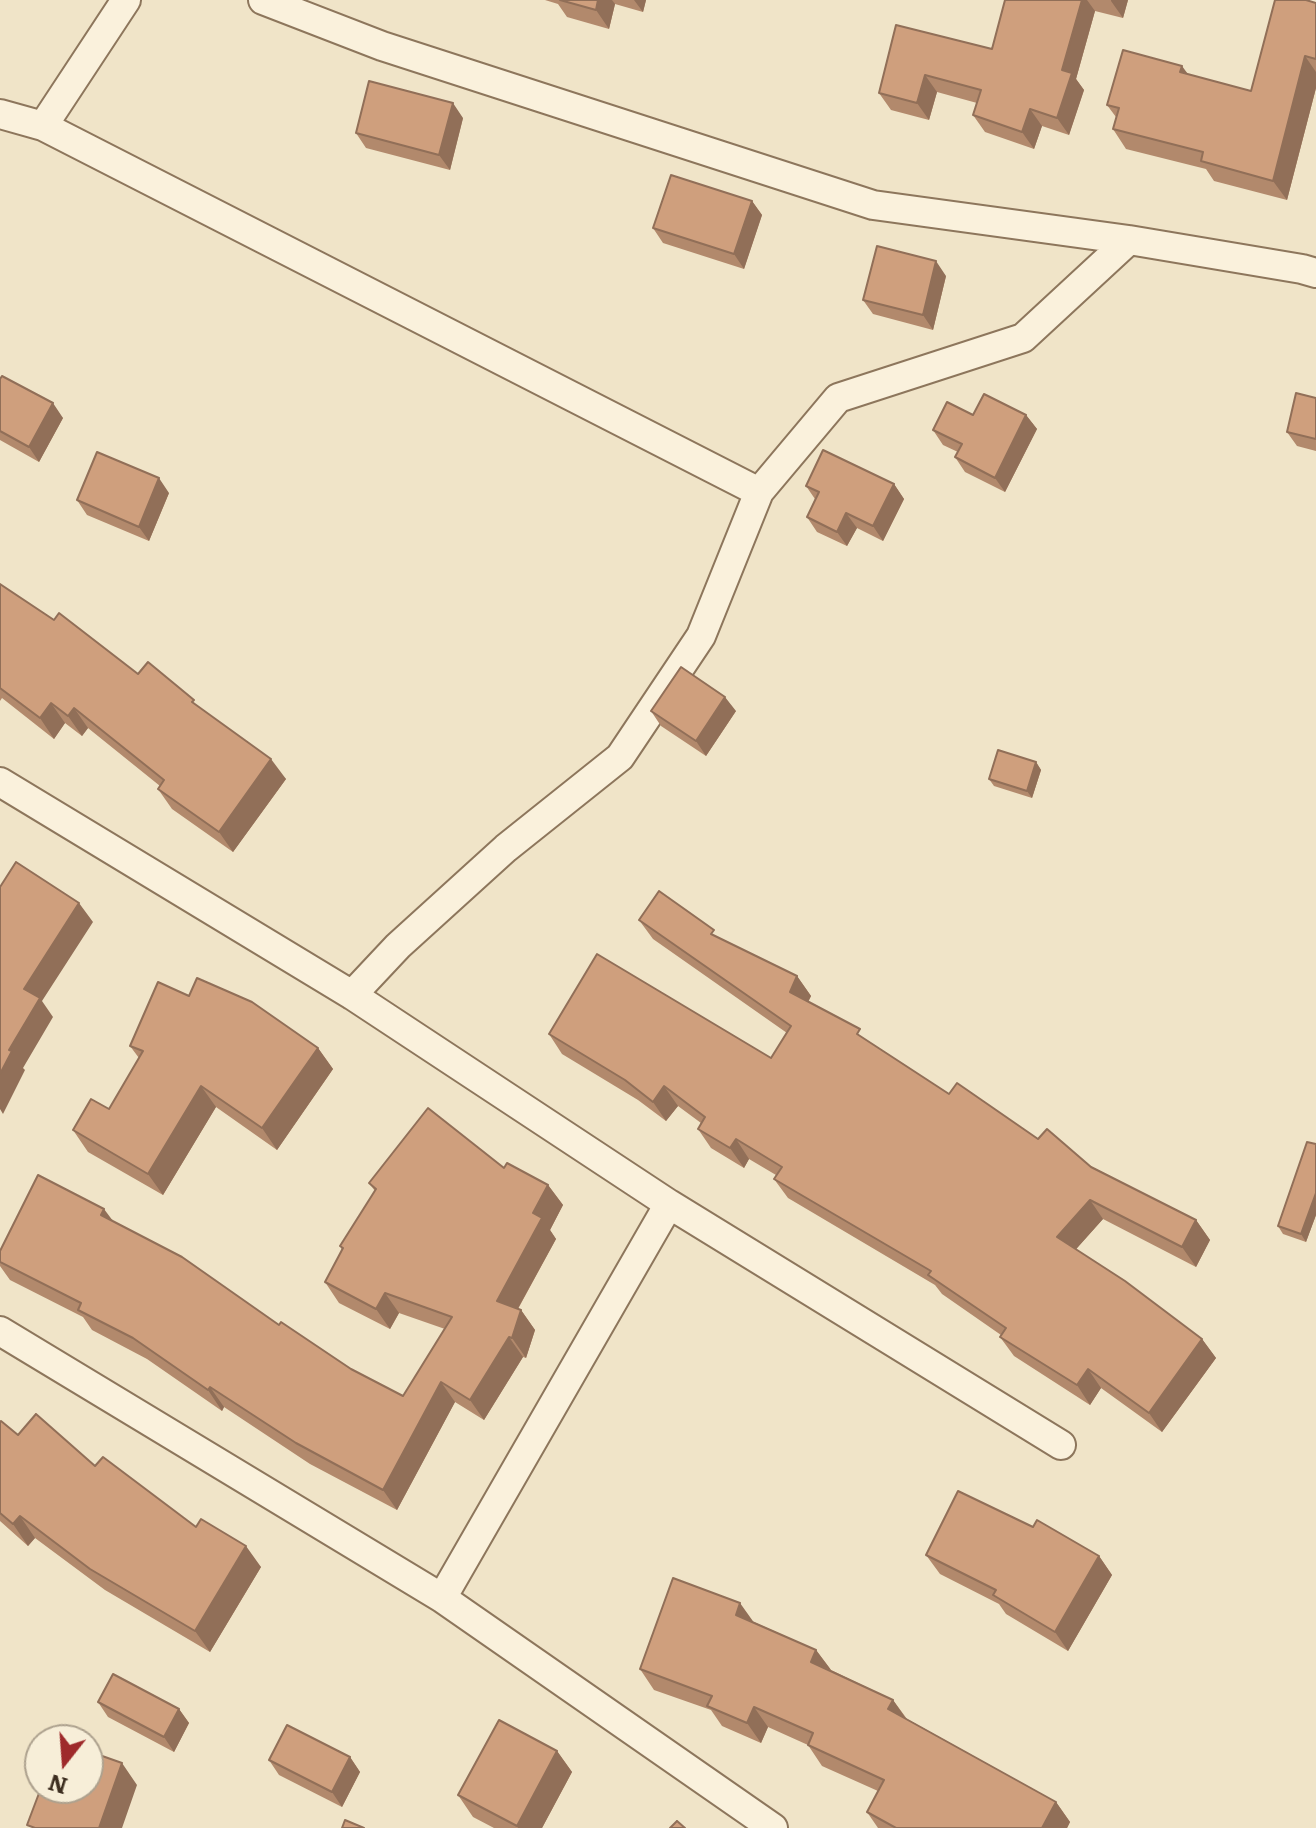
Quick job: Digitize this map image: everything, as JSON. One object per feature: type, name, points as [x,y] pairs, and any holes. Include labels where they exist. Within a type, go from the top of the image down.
[{"type":"street","points":[[43,126],[126,0]]},
{"type":"street","points":[[263,0],[382,46],[873,205],[1129,240],[1316,273]]},
{"type":"street","points":[[0,114],[43,126],[759,492]]},
{"type":"street","points":[[352,995],[398,946],[506,848],[620,757],[701,636],[759,492],[838,398],[1023,338],[1129,240]]},
{"type":"street","points":[[0,782],[352,995],[669,1204],[1061,1445]]},
{"type":"street","points":[[442,1598],[669,1204]]},
{"type":"street","points":[[0,1331],[442,1598],[773,1828]]},
{"type":"building","points":[[560,0],[598,0],[596,10]]},
{"type":"building","points":[[1005,0],[1082,0],[1062,70],[1072,73],[1057,118],[1030,109],[1022,132],[973,115],[981,90],[925,75],[917,103],[879,93],[896,25],[992,49]]},
{"type":"building","points":[[1275,0],[1316,3],[1316,59],[1305,56],[1273,181],[1201,161],[1203,152],[1113,129],[1119,108],[1107,105],[1123,50],[1182,66],[1180,72],[1251,91]]},
{"type":"building","points":[[369,81],[453,103],[439,155],[356,133]]},
{"type":"building","points":[[671,175],[752,201],[734,254],[653,228]]},
{"type":"building","points":[[877,246],[936,261],[923,315],[863,300]]},
{"type":"building","points":[[2,376],[53,403],[29,447],[0,431]]},
{"type":"building","points":[[1296,393],[1316,398],[1316,439],[1287,432]]},
{"type":"building","points":[[984,394],[1026,415],[995,478],[955,457],[962,444],[933,430],[947,402],[973,415]]},
{"type":"building","points":[[823,450],[894,484],[873,526],[846,513],[837,532],[807,517],[819,492],[806,486]]},
{"type":"building","points":[[97,452],[159,478],[139,527],[77,500]]},
{"type":"building","points":[[0,584],[54,620],[59,613],[138,674],[148,662],[194,700],[192,702],[271,759],[219,832],[158,789],[164,780],[74,708],[68,716],[51,703],[40,718],[0,688]]},
{"type":"building","points":[[681,667],[725,697],[696,741],[651,711]]},
{"type":"building","points":[[998,750],[1036,762],[1027,791],[989,779]]},
{"type":"building","points":[[16,862],[79,903],[24,989],[40,998],[9,1050],[12,1051],[0,1074],[0,887]]},
{"type":"building","points":[[659,891],[714,930],[711,934],[797,976],[790,992],[860,1029],[857,1034],[949,1094],[957,1083],[1038,1139],[1047,1129],[1091,1167],[1196,1220],[1182,1247],[1090,1200],[1057,1237],[1125,1281],[1202,1339],[1149,1413],[1088,1369],[1077,1385],[1000,1337],[1006,1328],[928,1275],[931,1271],[774,1179],[782,1167],[736,1139],[730,1148],[698,1129],[705,1117],[664,1086],[653,1102],[625,1080],[549,1034],[597,954],[771,1058],[791,1026],[639,920]]},
{"type":"building","points":[[197,978],[252,1002],[318,1048],[262,1128],[201,1086],[148,1174],[73,1130],[91,1099],[109,1109],[143,1051],[130,1046],[158,982],[189,996]]},
{"type":"building","points":[[428,1108],[504,1168],[507,1163],[548,1185],[533,1213],[542,1218],[497,1301],[521,1310],[512,1338],[509,1337],[470,1400],[441,1382],[383,1490],[296,1443],[210,1387],[208,1390],[133,1338],[78,1310],[81,1303],[0,1262],[0,1251],[38,1175],[104,1209],[101,1215],[182,1257],[279,1325],[281,1322],[351,1369],[403,1396],[452,1317],[385,1293],[376,1309],[325,1282],[343,1248],[340,1246],[376,1189],[369,1183]]},
{"type":"building","points":[[1307,1142],[1316,1144],[1316,1193],[1301,1234],[1278,1226]]},
{"type":"building","points":[[36,1414],[95,1466],[103,1457],[196,1527],[201,1519],[246,1546],[195,1631],[90,1569],[20,1516],[13,1524],[0,1513],[0,1422],[18,1435]]},
{"type":"building","points":[[958,1491],[1033,1527],[1037,1520],[1099,1556],[1055,1632],[993,1595],[996,1590],[926,1555]]},
{"type":"building","points":[[673,1578],[740,1603],[736,1615],[816,1650],[811,1662],[893,1700],[888,1709],[1056,1802],[1042,1828],[896,1828],[867,1812],[884,1780],[808,1745],[813,1733],[754,1707],[747,1723],[707,1706],[712,1696],[640,1669]]},
{"type":"building","points":[[113,1674],[179,1709],[164,1737],[98,1702]]},
{"type":"building","points":[[499,1720],[557,1751],[517,1826],[458,1795]]},
{"type":"building","points":[[287,1725],[350,1757],[332,1792],[269,1760]]},
{"type":"building","points":[[104,1757],[122,1763],[99,1828],[35,1828],[27,1825],[35,1804],[104,1804]]},
{"type":"building","points":[[345,1820],[364,1828],[342,1828]]},
{"type":"building","points":[[677,1821],[685,1828],[670,1828]]}]
